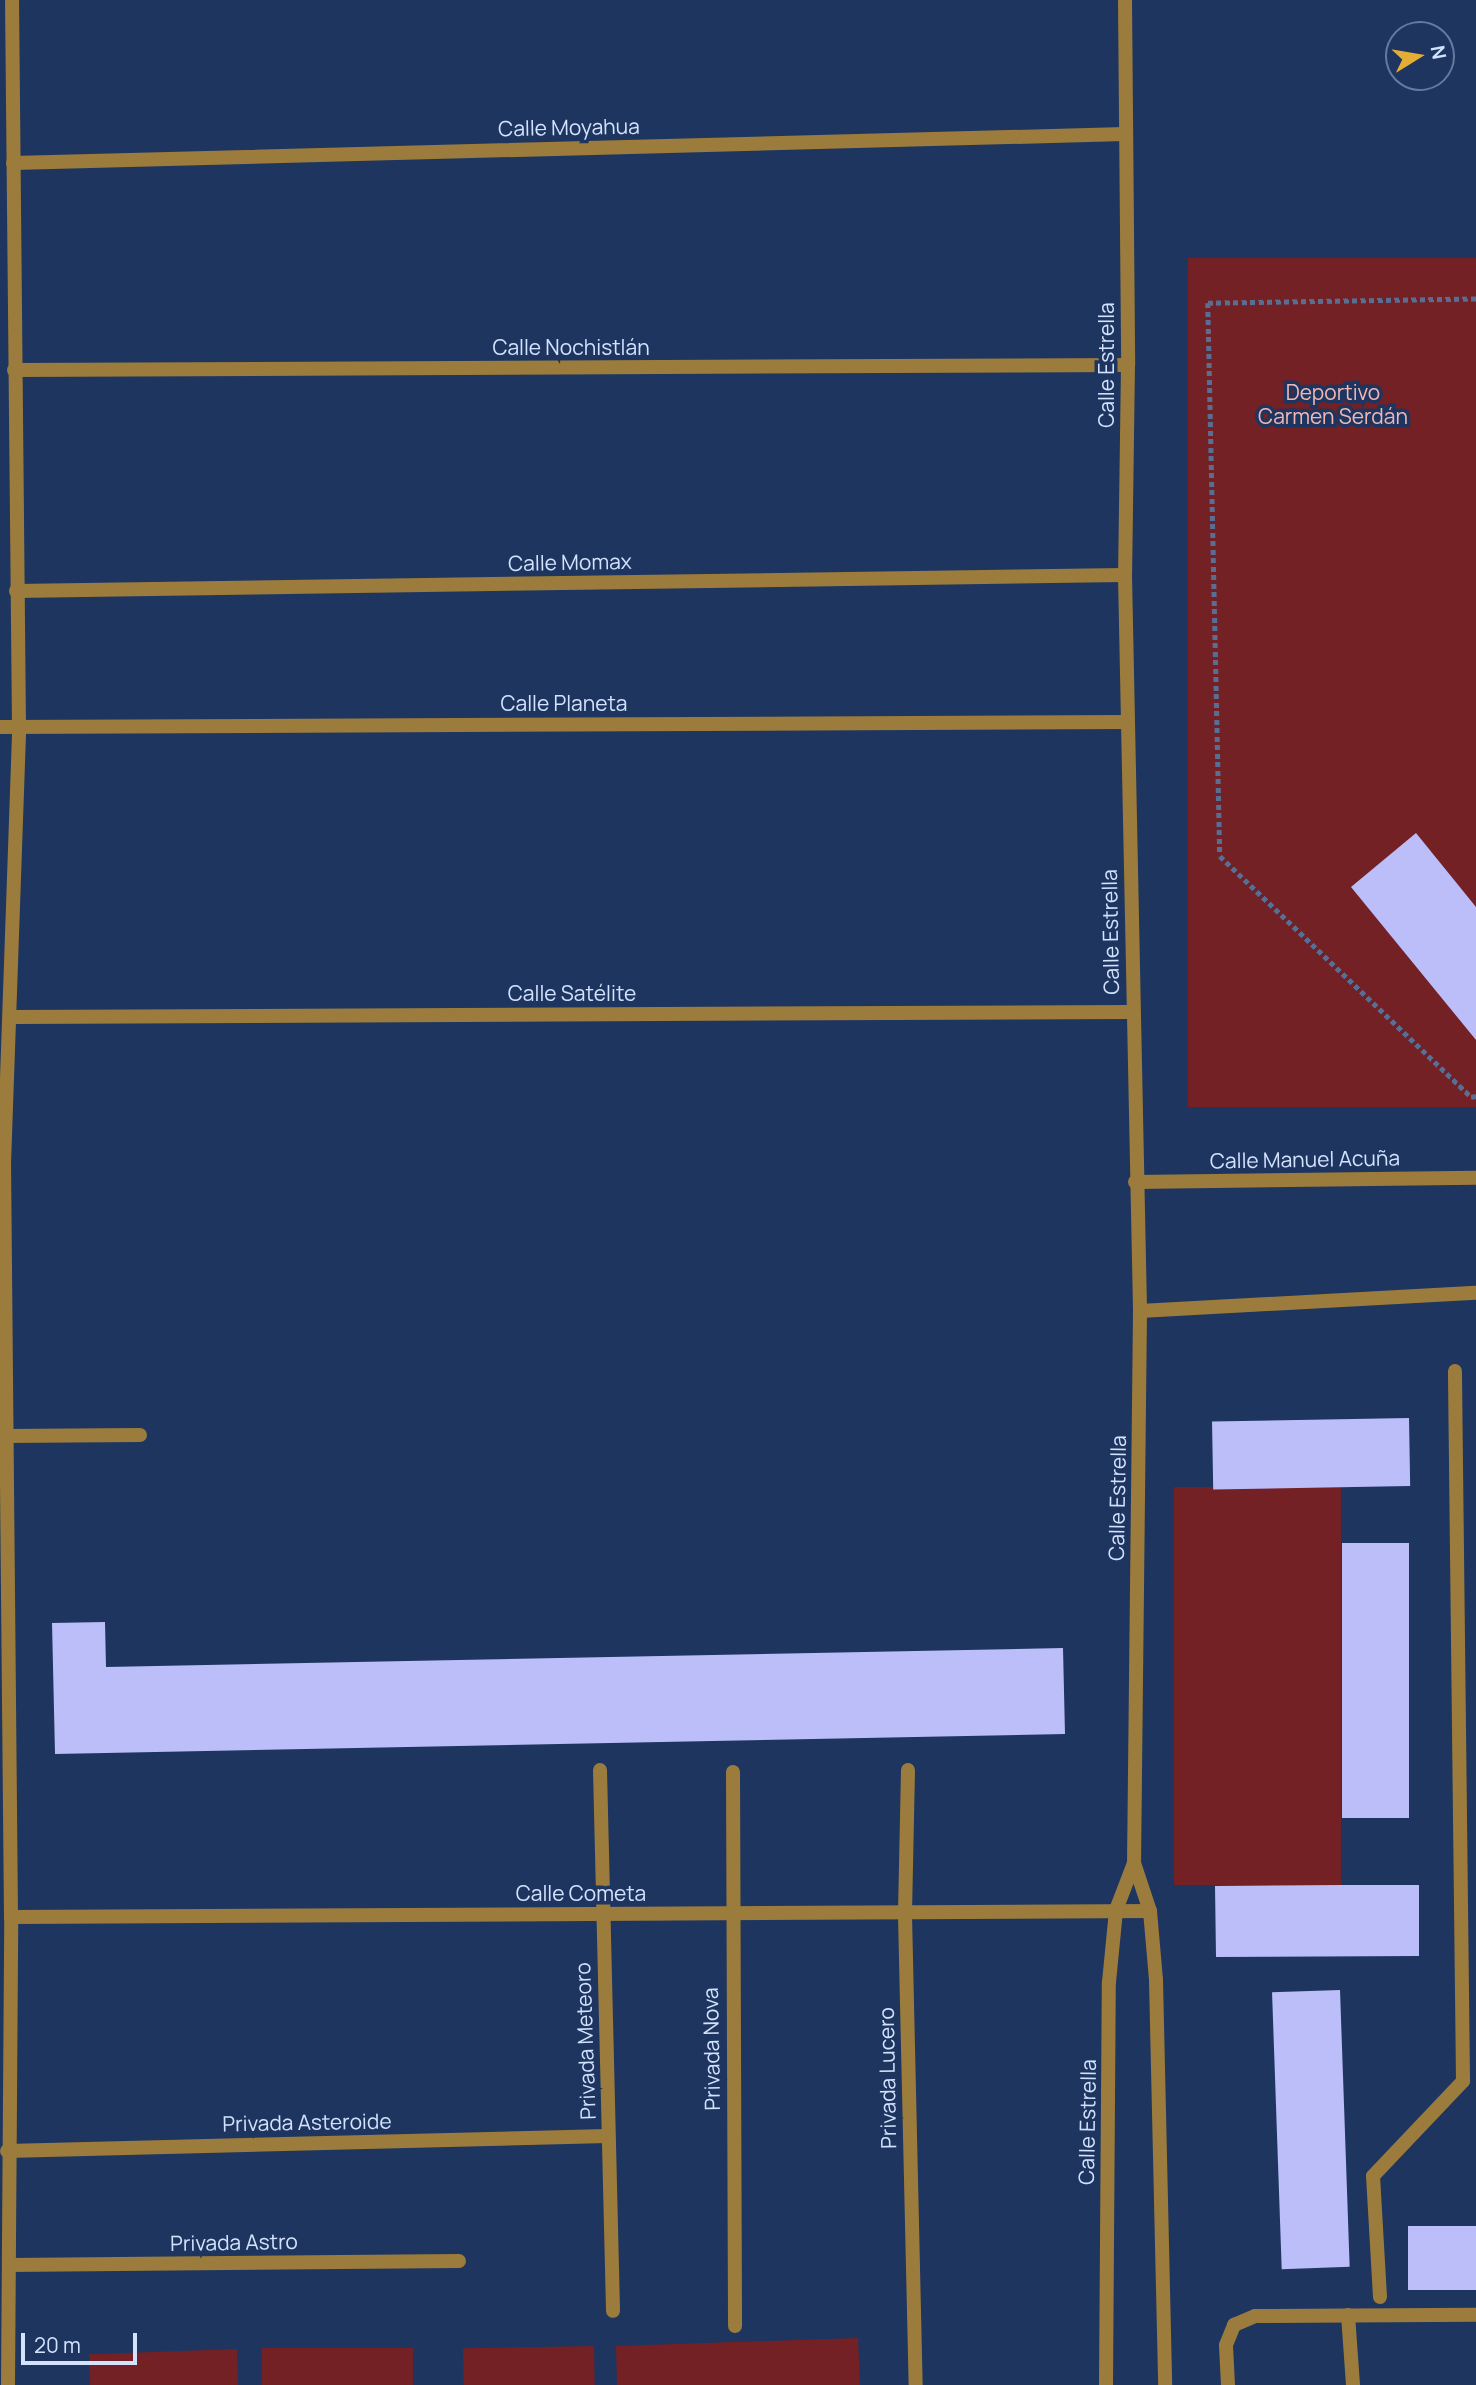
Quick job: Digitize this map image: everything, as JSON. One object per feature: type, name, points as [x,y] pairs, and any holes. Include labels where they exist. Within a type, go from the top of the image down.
[{"type":"street","points":[[8,2385],[7,2151],[11,1917],[5,1767],[6,1436],[2,1164],[12,1017],[19,727],[12,0]]},
{"type":"street","name":"Calle Estrella","points":[[1125,0],[1128,365],[1125,575],[1135,1182],[1140,1311],[1134,1863],[1150,1911],[1165,2385]]},
{"type":"street","name":"Calle Moyahua","points":[[13,163],[1125,134]]},
{"type":"street","name":"Calle Nochistlán","points":[[14,370],[1128,365]]},
{"type":"street","name":"Calle Momax","points":[[16,591],[1125,575]]},
{"type":"street","name":"Calle Planeta","points":[[0,727],[1128,722]]},
{"type":"street","name":"Calle Satélite","points":[[12,1017],[1133,1012]]},
{"type":"street","name":"Calle Manuel Acuña","points":[[1135,1182],[1476,1178]]},
{"type":"street","points":[[1140,1311],[1476,1293]]},
{"type":"street","points":[[1380,2297],[1373,2176],[1463,2081],[1455,1371]]},
{"type":"street","points":[[6,1436],[140,1436]]},
{"type":"street","name":"Privada Meteoro","points":[[600,1770],[613,2311]]},
{"type":"street","name":"Privada Lucero","points":[[908,1770],[905,1915],[916,2385]]},
{"type":"street","name":"Privada Nova","points":[[733,1772],[731,1912],[735,2326]]},
{"type":"street","name":"Calle Estrella","points":[[1106,2385],[1109,1982],[1115,1910],[1134,1863]]},
{"type":"street","name":"Calle Cometa","points":[[11,1917],[731,1912],[905,1915],[1150,1911]]},
{"type":"street","name":"Privada Asteroide","points":[[7,2151],[608,2136]]},
{"type":"street","name":"Privada Astro","points":[[9,2265],[459,2261]]},
{"type":"street","points":[[1348,2315],[1353,2385]]},
{"type":"street","points":[[1228,2385],[1226,2346],[1234,2325],[1255,2316],[1476,2315]]},
{"type":"path","points":[[1476,299],[1209,303],[1220,856],[1471,1097],[1476,1096]]},
{"type":"green space","name":"Deportivo Carmen Serdán","points":[[1188,258],[1476,258],[1476,1107],[1188,1107]]},
{"type":"green space","points":[[1174,1487],[1341,1487],[1341,1885],[1174,1885]]},
{"type":"green space","points":[[858,2338],[860,2385],[617,2385],[616,2346]]},
{"type":"green space","points":[[594,2346],[595,2385],[464,2385],[463,2348]]},
{"type":"green space","points":[[262,2348],[413,2348],[413,2385],[262,2385]]},
{"type":"green space","points":[[237,2349],[238,2385],[90,2385],[89,2354]]},
{"type":"building","points":[[1416,833],[1476,907],[1476,1040],[1351,887]]},
{"type":"building","points":[[1409,1418],[1410,1486],[1213,1489],[1212,1421]]},
{"type":"building","points":[[1342,1543],[1409,1543],[1409,1818],[1342,1818]]},
{"type":"building","points":[[105,1622],[106,1667],[1063,1648],[1065,1734],[55,1754],[52,1623]]},
{"type":"building","points":[[1419,1885],[1419,1956],[1216,1957],[1215,1886]]},
{"type":"building","points":[[1340,1990],[1350,2267],[1282,2269],[1272,1992]]},
{"type":"building","points":[[1408,2226],[1476,2226],[1476,2290],[1408,2290]]}]
